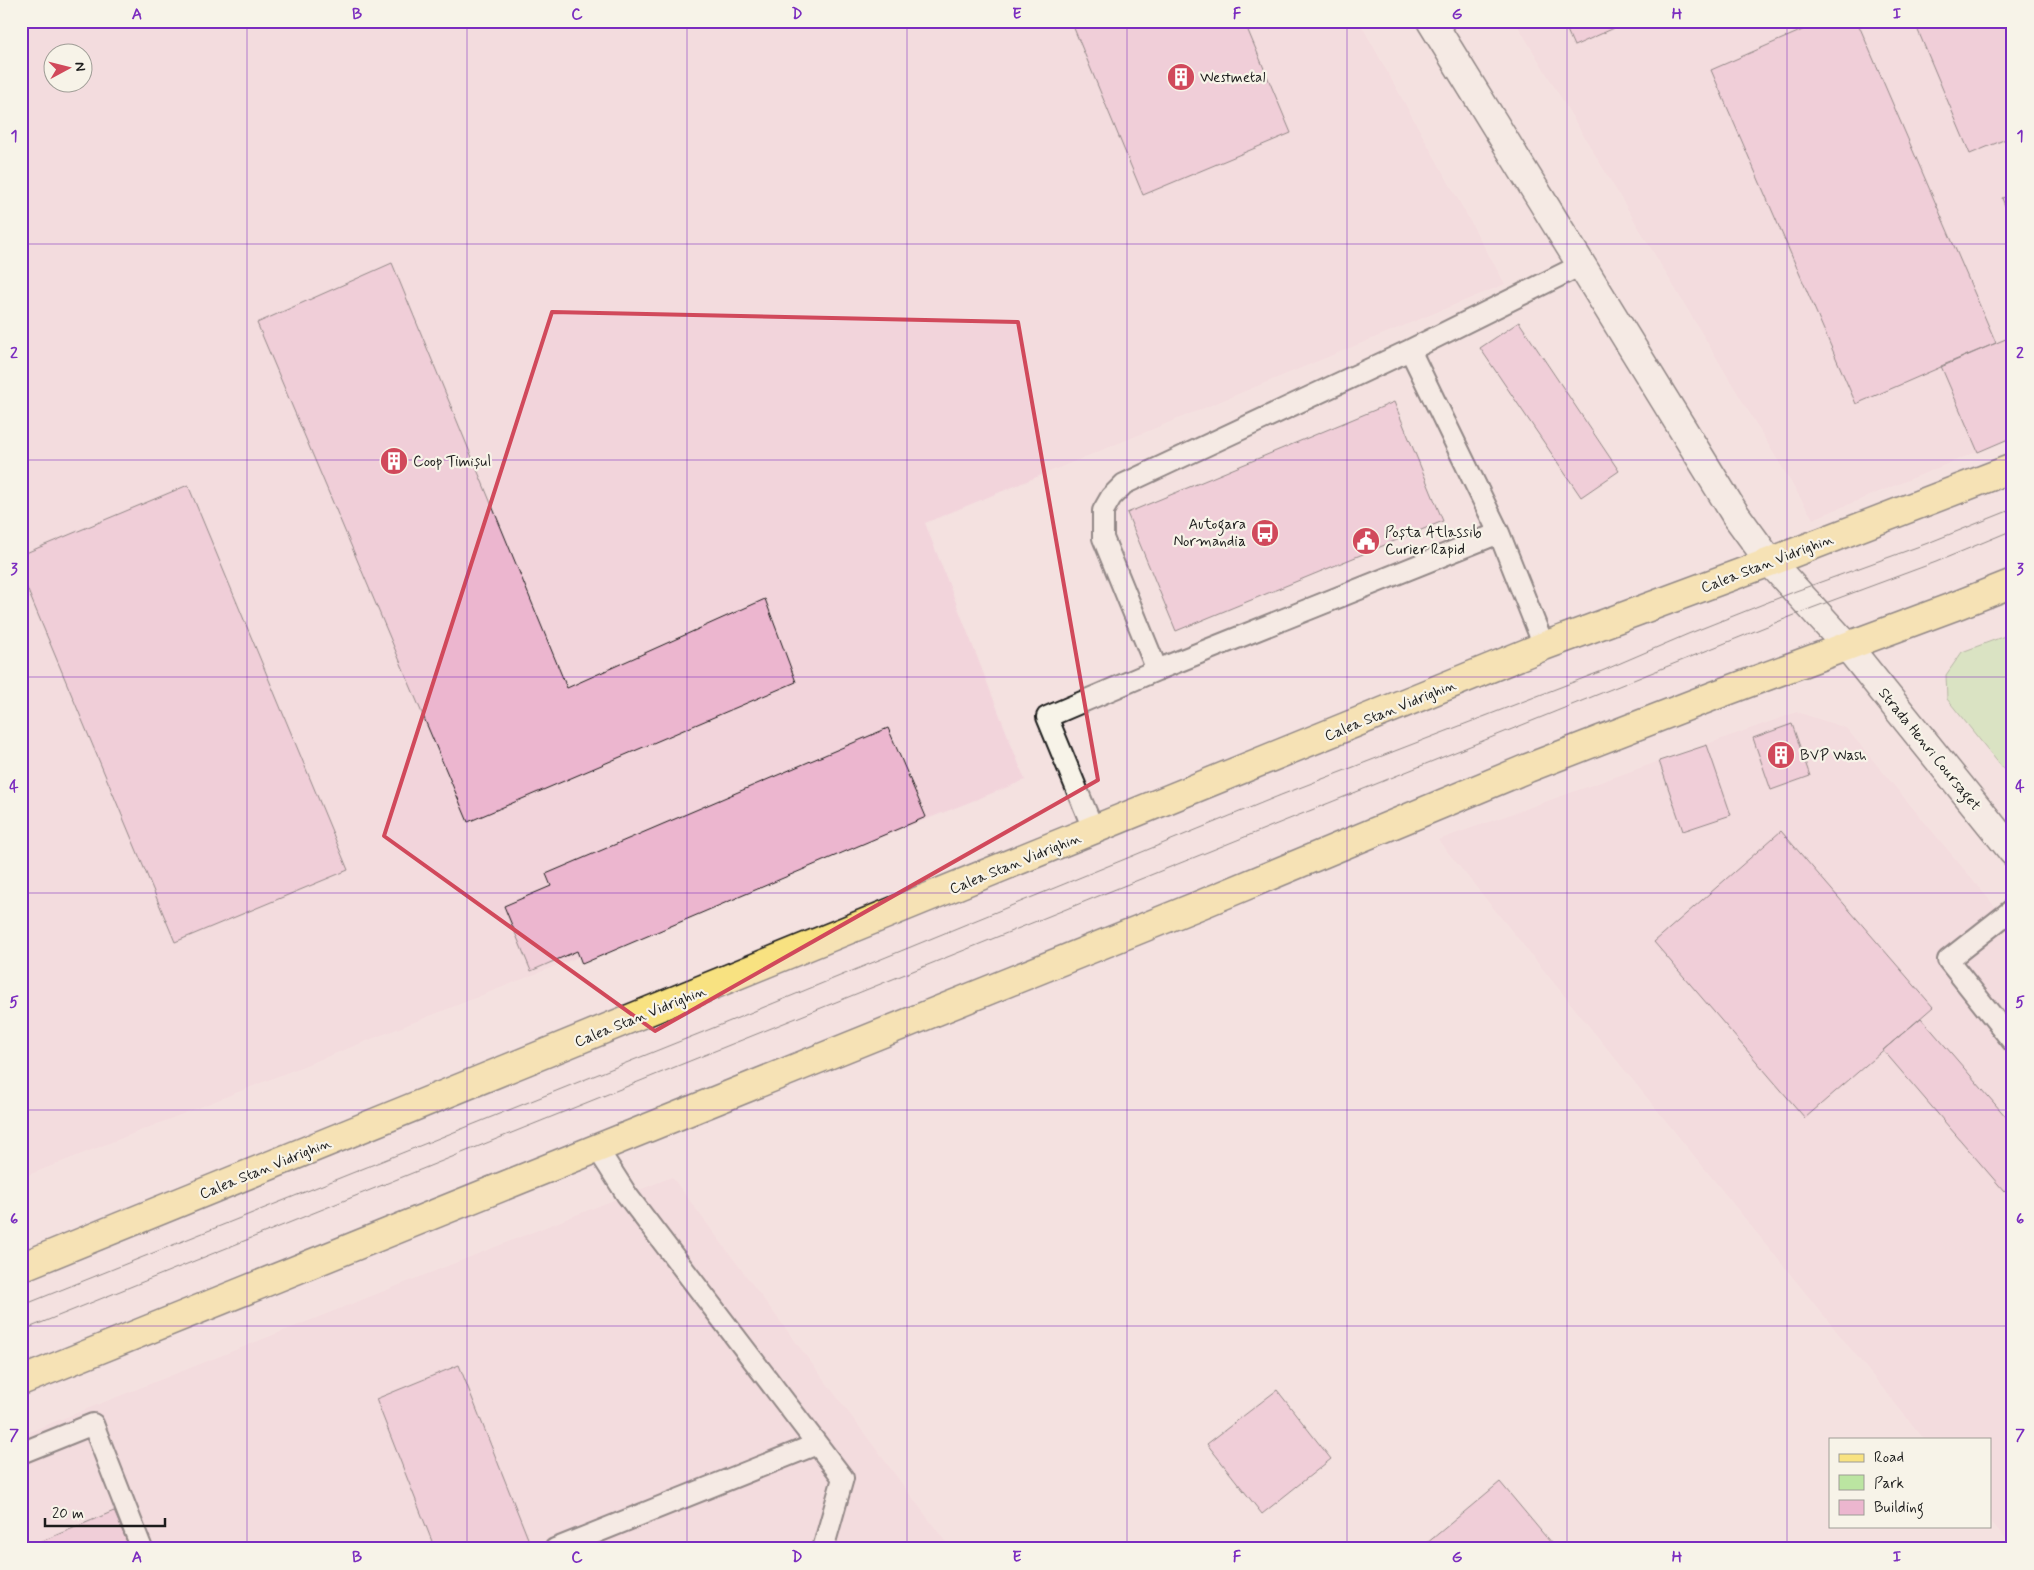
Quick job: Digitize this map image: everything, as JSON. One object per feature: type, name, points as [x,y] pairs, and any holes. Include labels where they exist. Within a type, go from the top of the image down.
[{"type":"main road","name":"Calea Stan Vidrighin","points":[[21,1267],[1544,646],[1770,562],[2013,468]]},
{"type":"main road","points":[[21,1381],[1193,908],[1528,768],[2013,583]]},
{"type":"street","name":"Strada Henri Coursaget","points":[[1431,21],[1735,514],[1770,562],[1847,646],[2013,852]]},
{"type":"lane","points":[[1157,670],[1104,538],[1104,511],[1110,497],[1124,484],[1410,350],[1581,265]]},
{"type":"lane","points":[[1410,350],[1499,533],[1544,646]]},
{"type":"lane","points":[[1094,831],[1047,717],[1157,670],[1499,533]]},
{"type":"lane","points":[[2013,909],[1948,960],[2013,1042]]},
{"type":"lane","points":[[597,1148],[626,1195],[842,1478],[824,1549]]},
{"type":"lane","points":[[21,1453],[92,1424],[142,1549]]},
{"type":"lane","points":[[555,1549],[817,1444]]},
{"type":"highlighted area","points":[[552,312],[1018,322],[1098,780],[655,1031],[384,836]]},
{"type":"shaded area","points":[[21,21],[1359,21],[1505,284],[925,523],[1025,780],[21,1178]]},
{"type":"shaded area","points":[[1515,21],[2013,21],[2013,437],[1813,519]]},
{"type":"shaded area","points":[[1797,712],[1846,728],[2013,928],[2013,1548],[1992,1522],[1992,1438],[1923,1438],[1438,840]]},
{"type":"shaded area","points":[[672,1177],[951,1549],[21,1549],[21,1435]]},
{"type":"green space","points":[[2013,633],[2013,781],[1947,699],[1946,675],[1962,652]]},
{"type":"building","name":"Westmetal","points":[[1071,21],[1244,21],[1291,133],[1143,195]]},
{"type":"building","points":[[1563,21],[1630,21],[1574,46]]},
{"type":"building","points":[[1823,21],[1857,21],[1996,343],[1856,404],[1711,70]]},
{"type":"building","points":[[1914,21],[2013,21],[2013,136],[1970,154]]},
{"type":"building","points":[[2013,194],[2013,226],[2002,198]]},
{"type":"building","name":"Coop Timișul","points":[[392,263],[567,688],[765,599],[796,682],[468,822],[257,323]]},
{"type":"building","points":[[1519,322],[1619,471],[1581,497],[1480,348]]},
{"type":"building","points":[[2013,336],[2013,437],[1978,452],[1941,366]]},
{"type":"building","points":[[1394,402],[1443,521],[1176,631],[1127,513]]},
{"type":"building","points":[[188,485],[348,870],[175,942],[21,574],[21,555]]},
{"type":"building","name":"BVP Wash","points":[[1792,724],[1810,776],[1771,790],[1753,738]]},
{"type":"building","points":[[888,728],[926,817],[582,964],[577,951],[531,971],[504,906],[551,886],[546,874]]},
{"type":"building","points":[[1707,745],[1731,815],[1683,831],[1659,761]]},
{"type":"building","points":[[1781,831],[1933,1007],[1805,1118],[1654,942]]},
{"type":"building","points":[[1921,1018],[2013,1125],[2013,1183],[2004,1191],[1883,1050]]},
{"type":"building","points":[[459,1365],[529,1541],[509,1549],[435,1549],[376,1399]]},
{"type":"building","points":[[1277,1390],[1331,1459],[1262,1514],[1207,1444]]},
{"type":"building","points":[[1500,1482],[1556,1549],[1420,1549]]},
{"type":"building","points":[[114,1511],[130,1549],[23,1549]]},
{"type":"tram line","points":[[21,1306],[723,1024],[1281,795],[1602,671],[1796,591],[1928,543],[2013,509]]},
{"type":"tram line","points":[[21,1331],[1812,608],[1936,562],[2013,530]]},
{"type":"place","name":"Westmetal","points":[[1181,77]]},
{"type":"place","name":"Coop Timișul","points":[[394,461]]},
{"type":"place","name":"Autogara Normandia","points":[[1265,533]]},
{"type":"place","name":"Poșta Atlassib Curier Rapid","points":[[1366,541]]},
{"type":"place","name":"BVP Wash","points":[[1781,755]]}]
